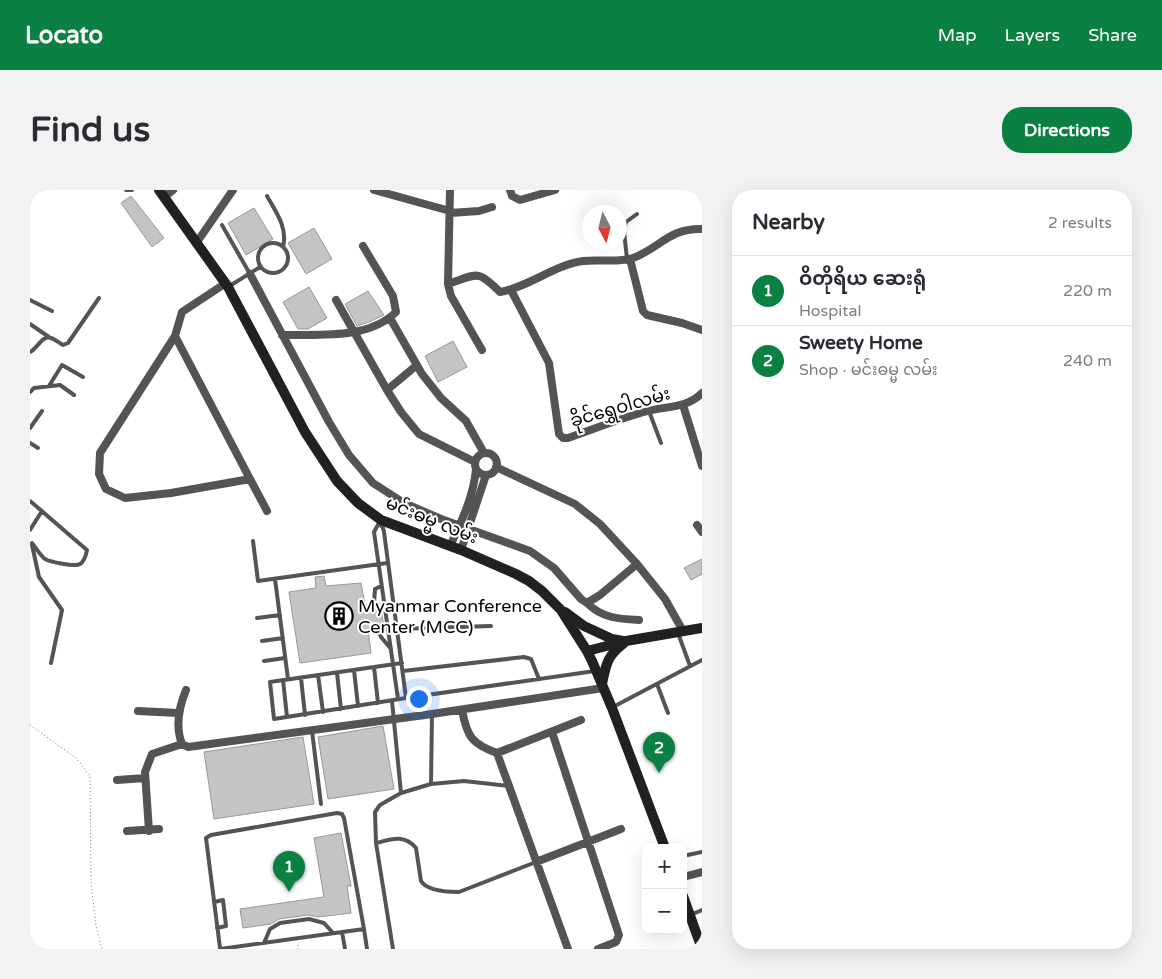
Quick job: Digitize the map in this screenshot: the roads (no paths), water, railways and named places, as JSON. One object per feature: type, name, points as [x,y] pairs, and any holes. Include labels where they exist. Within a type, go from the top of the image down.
[{"type":"main road","name":"မင်းဓမ္မ လမ်း","points":[[165,192],[227,285],[305,432],[337,482],[378,520],[461,550],[529,581],[561,610],[587,651],[596,671],[663,844]]},
{"type":"main road","points":[[561,610],[584,626],[612,639],[626,641]]},
{"type":"main road","points":[[587,651],[626,641],[702,628]]},
{"type":"main road","points":[[602,686],[606,662],[615,650],[626,641]]},
{"type":"main road","points":[[687,904],[695,921],[702,949]]},
{"type":"street","points":[[197,242],[233,190]]},
{"type":"street","points":[[374,190],[450,212],[479,211],[492,207]]},
{"type":"street","points":[[450,190],[448,284],[451,296],[482,350]]},
{"type":"street","points":[[510,190],[512,196],[520,200],[555,190]]},
{"type":"street","points":[[448,284],[477,274],[486,278],[500,292],[511,290],[582,261],[629,259],[646,252],[674,234],[688,228],[702,229]]},
{"type":"street","points":[[282,335],[355,333],[390,318],[396,312],[393,296],[363,246]]},
{"type":"street","points":[[629,259],[643,311],[647,315],[702,330]]},
{"type":"street","points":[[250,274],[329,422],[349,455],[373,483],[404,503],[441,519],[530,551],[554,568],[581,599],[596,612],[619,619],[638,620]]},
{"type":"street","points":[[227,285],[182,312],[175,336],[100,453],[99,474],[106,489],[125,498],[171,493],[250,479]]},
{"type":"street","name":"ခိုင်ရွှေဝါလမ်း","points":[[511,290],[549,363],[559,434],[563,438],[649,411],[683,405],[696,399],[702,393]]},
{"type":"street","points":[[336,300],[387,390],[401,412],[419,434],[475,466],[478,473],[486,475],[492,473],[496,467],[494,457],[484,453],[466,422],[441,398],[417,366],[390,318]]},
{"type":"street","points":[[175,336],[267,511]]},
{"type":"street","points":[[387,390],[417,366]]},
{"type":"street","points":[[683,405],[702,466]]},
{"type":"street","points":[[450,546],[475,481],[476,458],[484,453]]},
{"type":"street","points":[[496,467],[575,504],[600,524],[666,599],[680,632]]},
{"type":"street","points":[[461,550],[486,475]]},
{"type":"street","points":[[697,525],[702,532]]},
{"type":"street","points":[[587,603],[600,595],[637,564]]},
{"type":"street","points":[[149,831],[145,772],[152,754],[182,744],[188,747],[312,731],[462,710],[602,686]]},
{"type":"street","points":[[182,744],[178,713],[186,690]]},
{"type":"street","points":[[462,710],[465,726],[470,736],[481,748],[498,753],[581,720]]},
{"type":"street","points":[[138,711],[178,713]]},
{"type":"street","points":[[552,732],[587,843],[619,934],[616,942],[598,949]]},
{"type":"street","points":[[498,753],[568,949]]},
{"type":"street","points":[[117,780],[145,778]]},
{"type":"street","points":[[127,831],[160,829]]},
{"type":"street","points":[[536,862],[621,829]]},
{"type":"street","points":[[687,876],[702,872]]},
{"type":"lane","points":[[126,190],[132,190]]},
{"type":"lane","points":[[267,196],[283,226],[283,247],[288,258],[284,269],[276,273],[267,274],[260,267],[257,257],[262,247],[272,243],[283,247]]},
{"type":"lane","points":[[629,259],[624,230],[626,222],[637,214]]},
{"type":"lane","points":[[222,225],[250,274]]},
{"type":"lane","points":[[227,285],[260,267]]},
{"type":"lane","points":[[30,324],[63,345],[68,343],[98,298]]},
{"type":"lane","points":[[30,300],[52,310]]},
{"type":"lane","points":[[30,352],[35,350],[44,338],[51,338]]},
{"type":"lane","points":[[49,386],[62,365],[83,377]]},
{"type":"lane","points":[[30,392],[34,388],[60,385],[74,395]]},
{"type":"lane","points":[[30,428],[42,411]]},
{"type":"lane","points":[[649,411],[661,443]]},
{"type":"lane","points":[[30,443],[38,448]]},
{"type":"lane","points":[[30,501],[66,534],[87,550],[86,556],[81,564],[58,563],[45,559],[31,543]]},
{"type":"lane","points":[[30,530],[42,511]]},
{"type":"lane","points":[[378,520],[383,528],[406,698]]},
{"type":"lane","points":[[378,520],[374,532],[398,699]]},
{"type":"lane","points":[[253,540],[258,581],[387,563]]},
{"type":"lane","points":[[31,543],[39,577],[62,610],[50,663]]},
{"type":"lane","points":[[275,579],[288,679]]},
{"type":"lane","points":[[374,604],[375,590],[381,586]]},
{"type":"lane","points":[[386,614],[394,613]]},
{"type":"lane","points":[[257,618],[280,615]]},
{"type":"lane","points":[[397,629],[491,626]]},
{"type":"lane","points":[[378,628],[381,636],[391,649]]},
{"type":"lane","points":[[680,632],[690,666]]},
{"type":"lane","points":[[262,641],[283,638]]},
{"type":"lane","points":[[403,671],[524,657],[531,659],[539,679]]},
{"type":"lane","points":[[264,661],[285,658]]},
{"type":"lane","points":[[612,708],[702,660]]},
{"type":"lane","points":[[402,663],[270,682],[274,719],[596,671]]},
{"type":"lane","points":[[374,667],[378,703]]},
{"type":"lane","points":[[354,670],[358,706]]},
{"type":"lane","points":[[337,673],[341,709]]},
{"type":"lane","points":[[318,675],[323,712]]},
{"type":"lane","points":[[301,678],[305,715]]},
{"type":"lane","points":[[283,680],[287,717]]},
{"type":"lane","points":[[656,684],[668,712]]},
{"type":"lane","points":[[392,701],[401,792]]},
{"type":"lane","points":[[431,784],[432,714]]},
{"type":"lane","points":[[312,731],[321,804]]},
{"type":"lane","points":[[393,949],[376,843],[375,812],[380,805],[401,792],[431,784],[464,780],[509,786]]},
{"type":"lane","points":[[364,929],[264,943],[249,947],[220,948],[206,838],[211,835],[337,813],[342,814],[344,818],[364,929],[367,949]]},
{"type":"lane","points":[[376,843],[396,837],[402,838],[413,845],[416,848],[420,881],[423,885],[448,892],[459,892],[536,862]]},
{"type":"lane","points":[[687,855],[702,852]]},
{"type":"lane","points":[[214,902],[223,900],[226,926],[217,928]]},
{"type":"lane","points":[[695,921],[702,910]]},
{"type":"lane","points":[[264,943],[270,929],[280,923],[309,920],[324,923],[333,933]]},
{"type":"lane","points":[[342,932],[345,949]]},
{"type":"place","name":"Myanmar Conference Center (MCC)","points":[[339,616]]},
{"type":"place","name":"Sweety Home","points":[[659,773]]},
{"type":"place","name":"ဝိတိုရိယ ဆေးရုံ","points":[[289,892]]}]
